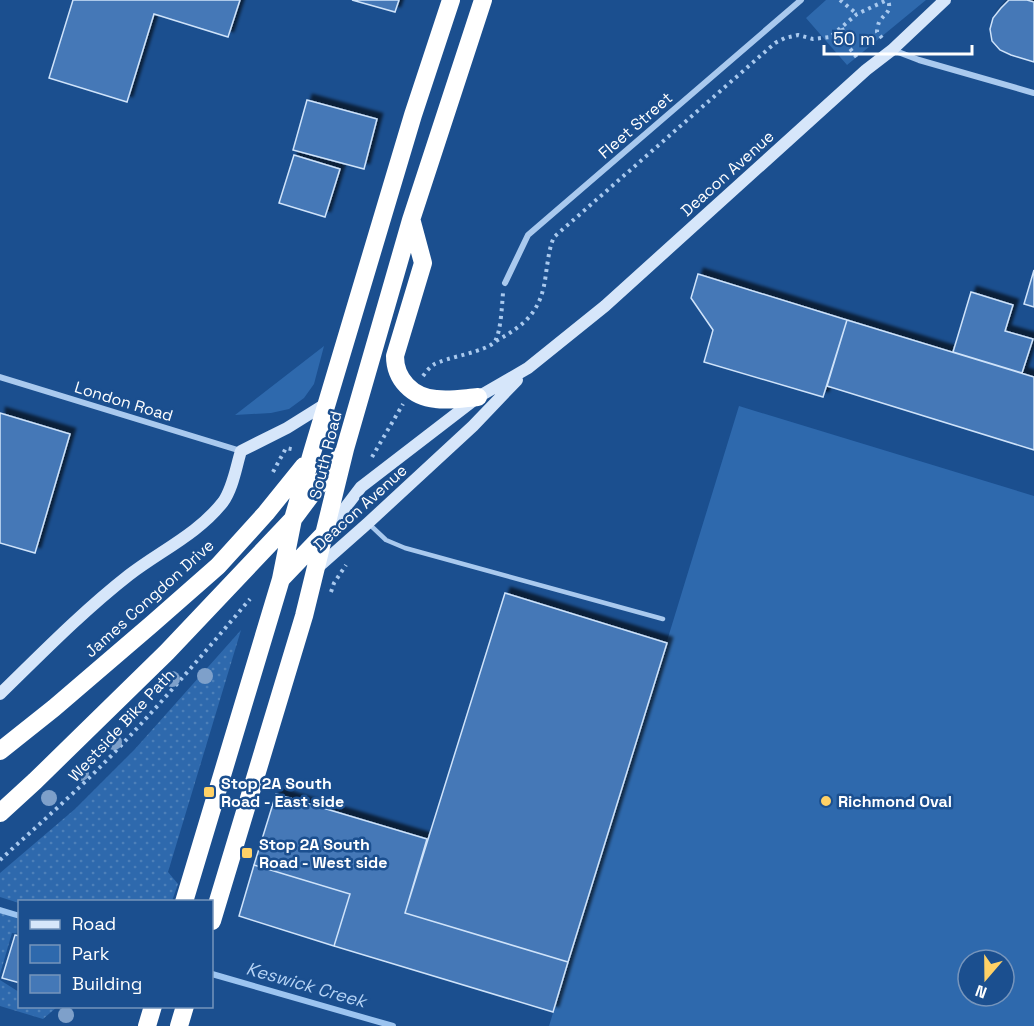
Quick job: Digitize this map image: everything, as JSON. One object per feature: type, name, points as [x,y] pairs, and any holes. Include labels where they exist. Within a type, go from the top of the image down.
[{"type":"highway","name":"South Road","points":[[185,900],[281,579],[293,519],[310,459],[413,115],[451,0]]},
{"type":"highway","name":"South Road","points":[[213,918],[304,616],[345,449],[411,220],[483,0]]},
{"type":"highway","points":[[411,220],[423,263],[395,356],[395,366],[403,382],[411,390],[424,397],[438,400],[478,397]]},
{"type":"highway","points":[[0,813],[167,652],[293,519],[345,449]]},
{"type":"highway","name":"James Congdon Drive","points":[[0,751],[116,655],[218,566],[266,513],[310,459]]},
{"type":"highway","points":[[281,579],[326,532]]},
{"type":"highway","points":[[147,1026],[152,1008]]},
{"type":"highway","points":[[179,1026],[184,1008]]},
{"type":"street","name":"Fleet Street","points":[[504,284],[528,235],[801,0]]},
{"type":"street","name":"Deacon Avenue","points":[[316,569],[369,524],[473,426],[528,368],[605,306],[945,0]]},
{"type":"street","points":[[892,50],[1034,93]]},
{"type":"street","name":"Deacon Avenue","points":[[326,532],[361,488],[478,397],[528,368]]},
{"type":"street","name":"London Road","points":[[0,377],[241,451]]},
{"type":"street","points":[[241,451],[287,428],[327,403]]},
{"type":"street","name":"James Congdon Drive","points":[[0,693],[92,605],[130,574],[209,518],[224,501],[241,451]]},
{"type":"lane","points":[[369,524],[386,540],[405,548],[663,619]]},
{"type":"path","points":[[840,0],[857,14]]},
{"type":"path","points":[[369,463],[411,390],[434,364],[491,344],[522,326],[535,311],[543,293],[549,252],[554,237],[775,43],[798,35],[813,39],[830,37],[857,14],[888,0],[890,5],[888,12],[879,23],[876,32],[892,50]]},
{"type":"path","points":[[842,28],[848,46],[866,70]]},
{"type":"path","points":[[495,341],[504,284]]},
{"type":"path","points":[[328,602],[334,583],[351,557]]},
{"type":"path","name":"Westside Bike Path","points":[[0,860],[109,759],[162,702],[250,599]]},
{"type":"green space","points":[[826,0],[926,0],[847,65],[806,18]]},
{"type":"green space","points":[[324,346],[314,384],[304,398],[289,409],[271,413],[235,415]]},
{"type":"green space","name":"Richmond Oval","points":[[739,406],[1034,496],[1034,1026],[549,1026]]},
{"type":"green space","points":[[241,630],[168,872],[178,884],[172,900],[18,900],[18,903],[0,897],[0,873],[75,809],[135,749]]},
{"type":"green space","points":[[0,912],[18,916],[18,934],[12,933],[0,974]]},
{"type":"green space","points":[[0,980],[18,991],[18,1008],[56,1008],[43,1019],[0,1006]]},
{"type":"building","points":[[73,0],[240,0],[228,37],[154,14],[127,102],[49,78]]},
{"type":"building","points":[[352,0],[399,0],[395,12]]},
{"type":"building","points":[[1009,0],[1034,2],[1034,62],[1000,50],[992,41],[990,29],[993,18]]},
{"type":"building","points":[[307,100],[377,119],[364,169],[293,150]]},
{"type":"building","points":[[294,155],[340,169],[325,217],[279,203]]},
{"type":"building","points":[[1034,270],[1034,307],[1024,304]]},
{"type":"building","points":[[698,274],[847,320],[823,397],[704,362],[713,330],[691,298]]},
{"type":"building","points":[[971,292],[1013,305],[1005,331],[1033,339],[1022,373],[953,352]]},
{"type":"building","points":[[847,320],[1034,377],[1034,450],[827,386]]},
{"type":"building","points":[[0,413],[70,434],[35,553],[0,543]]},
{"type":"building","points":[[505,593],[667,643],[568,962],[405,913]]},
{"type":"building","points":[[276,794],[427,839],[405,913],[568,962],[553,1012],[334,946],[350,894],[254,865]]},
{"type":"building","points":[[254,865],[350,894],[334,946],[239,916]]},
{"type":"building","points":[[15,935],[18,936],[18,982],[2,978]]},
{"type":"waterway","name":"Keswick Creek","points":[[0,910],[18,915]]},
{"type":"waterway","name":"Keswick Creek","points":[[213,974],[393,1026]]},
{"type":"place","name":"Stop 2A South Road - East side","points":[[209,792]]},
{"type":"place","name":"Richmond Oval","points":[[826,801]]},
{"type":"place","name":"Stop 2A South Road - West side","points":[[247,853]]}]
